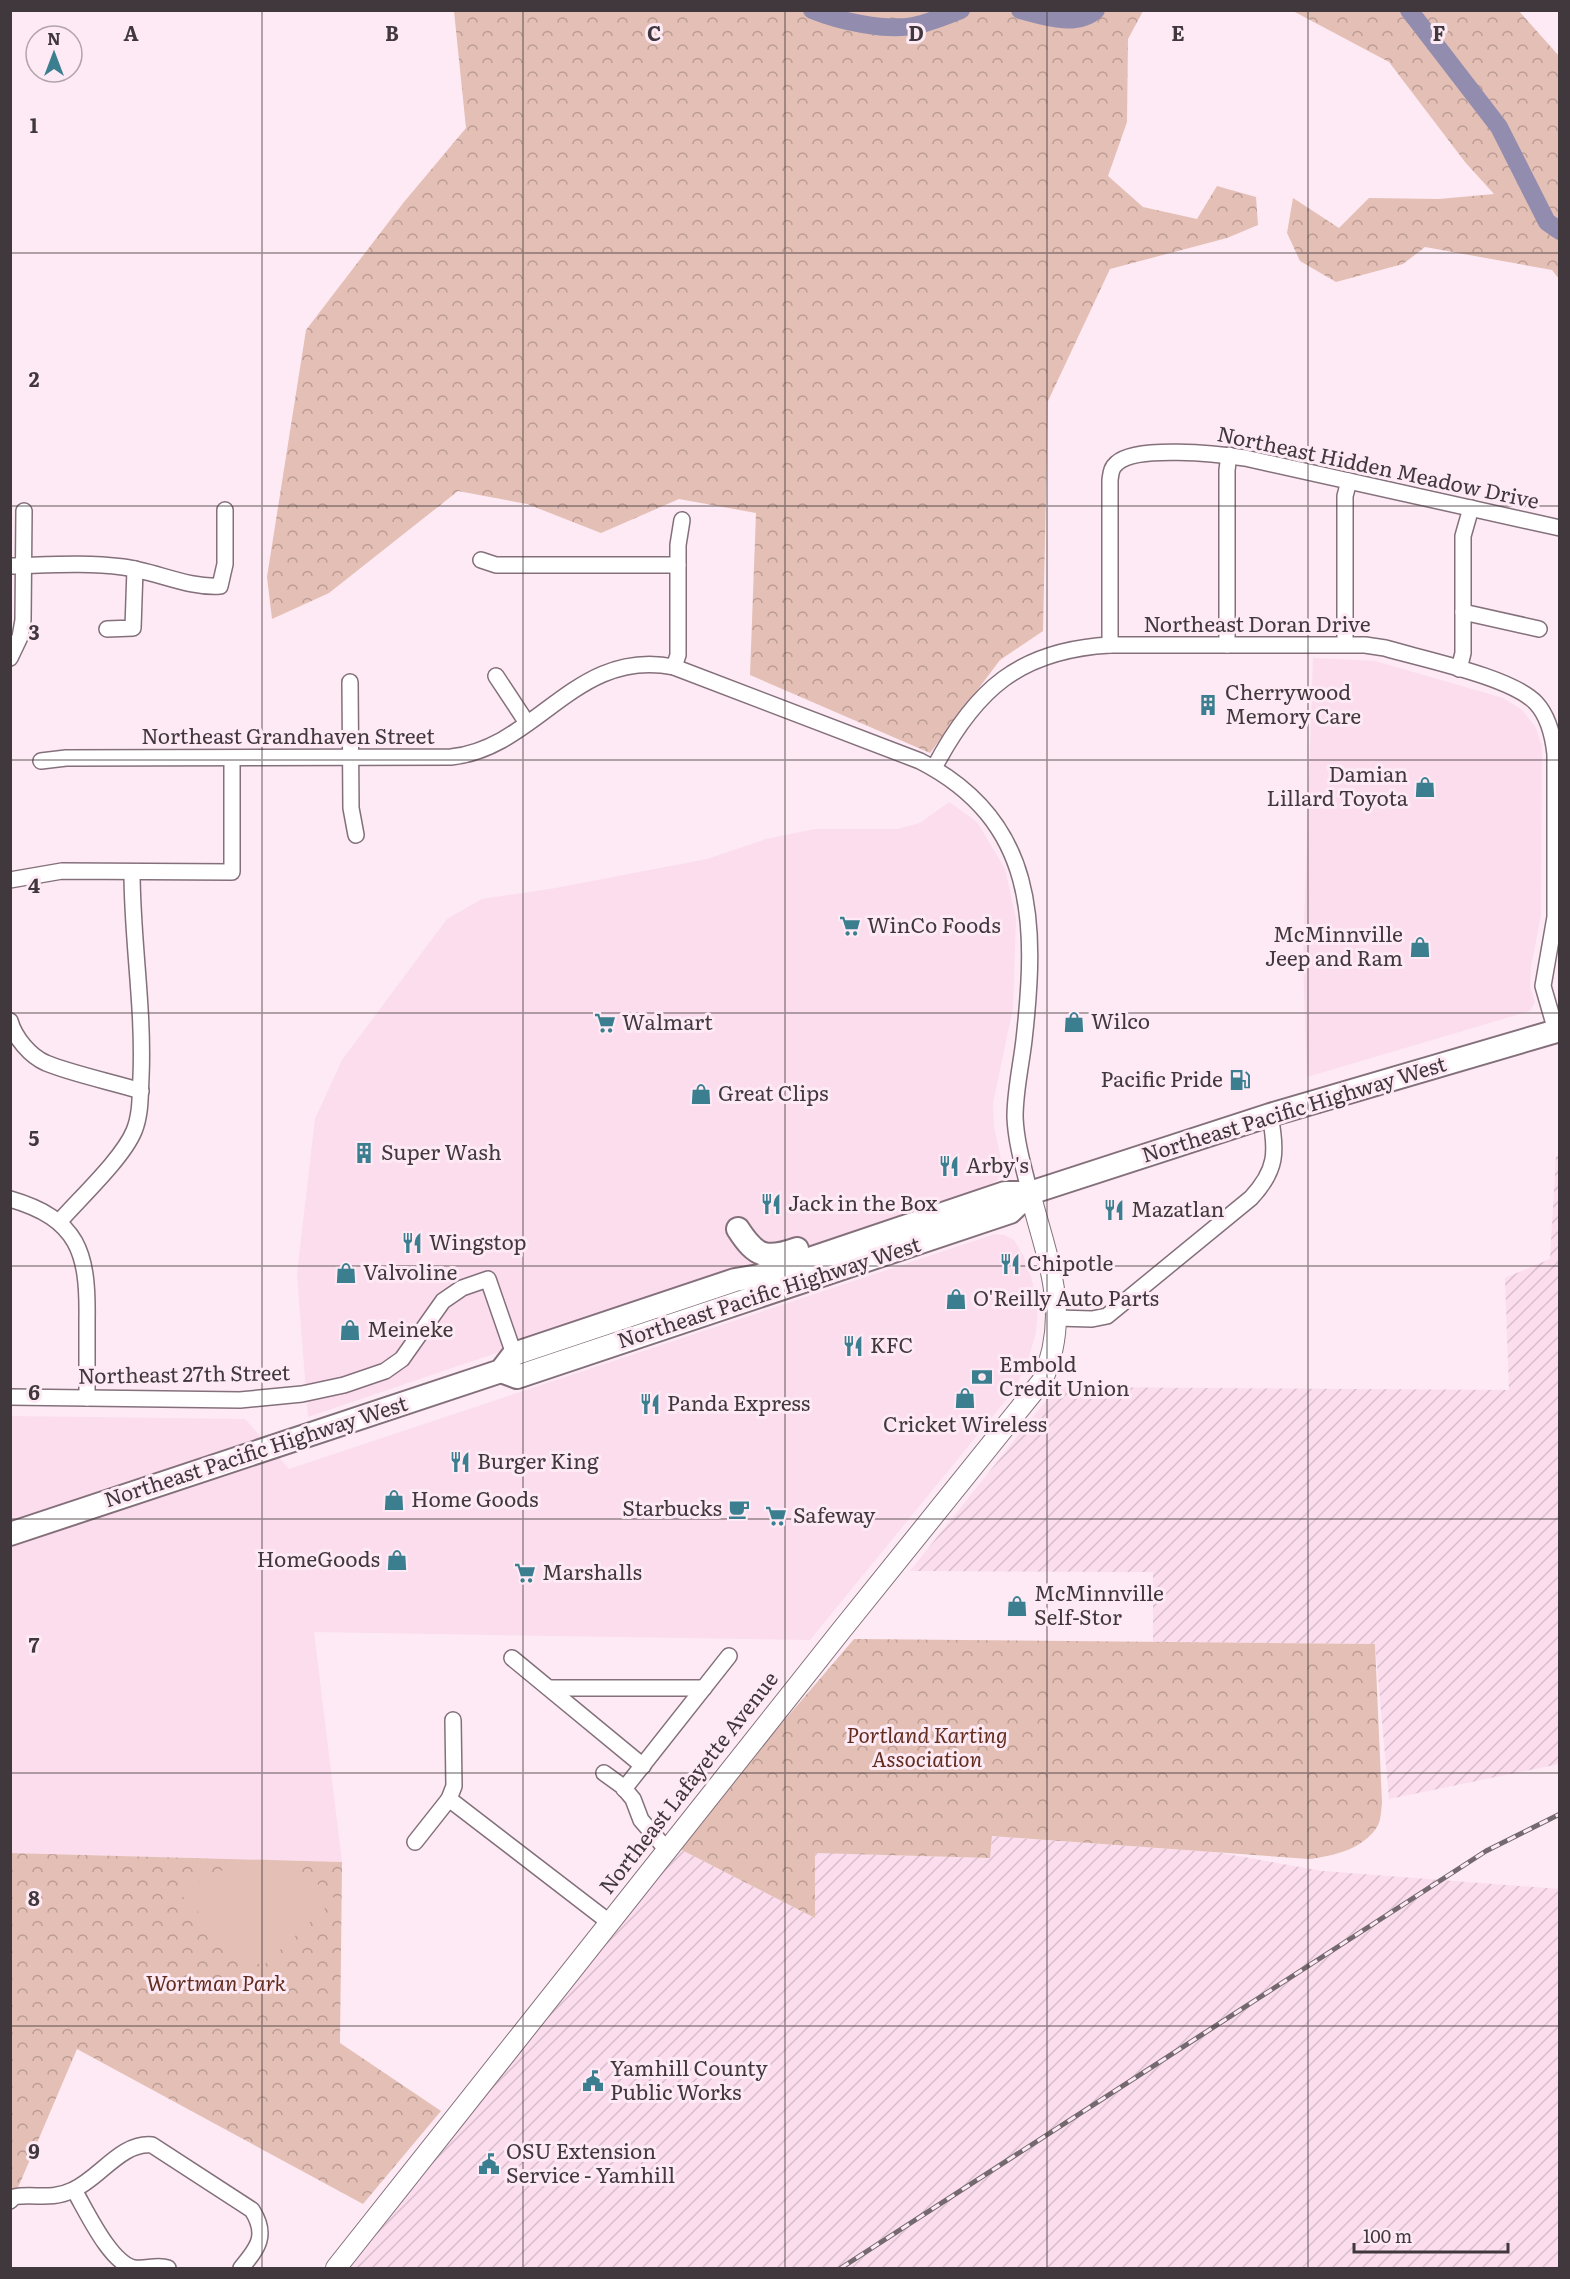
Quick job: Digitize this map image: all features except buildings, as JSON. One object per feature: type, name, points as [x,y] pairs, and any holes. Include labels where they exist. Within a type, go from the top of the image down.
[{"type":"highway","name":"Northeast Pacific Highway West","points":[[10,1534],[508,1362],[735,1280],[759,1276],[1005,1193],[1030,1193],[1270,1116],[1558,1031]]},
{"type":"highway","name":"Northeast Pacific Highway West","points":[[508,1362],[517,1377],[1010,1212],[1030,1193]]},
{"type":"highway","points":[[738,1229],[749,1246],[769,1256],[845,1233],[894,1230]]},
{"type":"highway","points":[[750,1299],[753,1291],[766,1282],[852,1253],[870,1239]]},
{"type":"highway","points":[[663,1328],[684,1309],[724,1297],[735,1280]]},
{"type":"main road","name":"Northeast Lafayette Avenue","points":[[336,2268],[666,1850],[1042,1381],[1051,1360],[1057,1318],[1050,1266],[1030,1193]]},
{"type":"street","name":"Northeast Hidden Meadow Drive","points":[[1110,645],[1110,480],[1112,469],[1117,462],[1127,456],[1217,453],[1560,528]]},
{"type":"street","points":[[1227,645],[1227,470],[1229,455]]},
{"type":"street","points":[[1345,644],[1346,496],[1349,481]]},
{"type":"street","points":[[1459,669],[1463,653],[1463,536],[1471,508]]},
{"type":"street","points":[[17,566],[107,565],[135,569],[203,586],[220,586],[225,564],[225,510]]},
{"type":"street","points":[[10,658],[20,637],[23,620],[17,566],[24,511]]},
{"type":"street","points":[[674,667],[678,654],[678,545],[682,520]]},
{"type":"street","points":[[481,560],[496,565],[678,565]]},
{"type":"street","points":[[107,629],[133,628],[135,569]]},
{"type":"street","points":[[1463,612],[1539,629]]},
{"type":"street","name":"Northeast Doran Drive","points":[[934,768],[958,726],[981,697],[1013,671],[1045,656],[1071,649],[1110,645],[1345,644],[1384,648],[1503,682],[1523,691],[1538,704],[1553,736],[1555,754],[1555,917],[1544,986],[1558,1031]]},
{"type":"street","name":"Northeast Grandhaven Street","points":[[41,762],[66,758],[468,756],[493,746],[587,682],[607,671],[630,664],[656,663],[674,667],[920,761],[934,768],[973,797],[988,812],[1010,848],[1020,876],[1028,931],[1027,1005],[1016,1093],[1015,1120],[1030,1193]]},
{"type":"street","points":[[496,676],[527,723]]},
{"type":"street","points":[[350,682],[351,808],[356,835]]},
{"type":"street","points":[[10,880],[62,871],[232,872],[232,758]]},
{"type":"street","points":[[58,1222],[123,1150],[134,1132],[139,1115],[141,1023],[132,915],[132,872]]},
{"type":"street","points":[[10,1021],[28,1049],[46,1062],[141,1091]]},
{"type":"street","points":[[1057,1318],[1092,1319],[1107,1316],[1251,1198],[1265,1182],[1273,1167],[1274,1138],[1270,1116]]},
{"type":"street","points":[[10,1199],[34,1206],[58,1222],[75,1242],[84,1262],[87,1282],[87,1398]]},
{"type":"street","name":"Northeast 27th Street","points":[[10,1397],[268,1398],[302,1394],[367,1379],[385,1371],[402,1359],[443,1301],[462,1288],[488,1279],[508,1362]]},
{"type":"street","points":[[624,1789],[729,1656]]},
{"type":"street","points":[[512,1658],[643,1766]]},
{"type":"street","points":[[549,1688],[704,1688]]},
{"type":"street","points":[[415,1842],[449,1799],[454,1786],[453,1720]]},
{"type":"street","points":[[604,1773],[633,1799],[641,1820],[666,1850]]},
{"type":"street","points":[[449,1799],[609,1922]]},
{"type":"street","points":[[12,2199],[52,2197],[74,2190],[131,2149],[144,2144],[152,2145],[252,2210],[259,2223],[259,2242],[256,2250],[241,2268]]},
{"type":"street","points":[[74,2190],[109,2248],[121,2260],[135,2268],[168,2268]]},
{"type":"shaded area","points":[[1313,658],[1375,661],[1503,698],[1522,710],[1536,728],[1542,747],[1541,915],[1531,967],[1530,987],[1535,1002],[1530,1011],[1307,1077],[1303,959]]},
{"type":"shaded area","points":[[949,802],[977,822],[1005,869],[1016,919],[1013,1008],[993,1103],[994,1127],[1002,1164],[997,1180],[990,1185],[308,1417],[297,1274],[315,1119],[342,1060],[447,919],[482,899],[556,888],[707,859],[766,839],[815,829],[898,829],[920,823]]},
{"type":"shaded area","points":[[1556,1156],[1559,1156],[1559,1764],[1389,1799],[1375,1644],[1153,1642],[1153,1572],[910,1571],[1057,1387],[1509,1390],[1505,1278],[1550,1259]]},
{"type":"shaded area","points":[[995,1234],[1014,1240],[1023,1255],[1038,1305],[1036,1332],[1028,1360],[1015,1389],[810,1640],[314,1632],[342,1862],[11,1853],[11,1416],[245,1419],[289,1469]]},
{"type":"shaded area","points":[[992,1836],[1215,1852],[1322,1871],[1559,1889],[1559,2268],[349,2268],[676,1847],[815,1918],[815,1853],[990,1858]]},
{"type":"green space","points":[[454,11],[1143,11],[1128,39],[1127,122],[1108,176],[1143,207],[1197,219],[1217,186],[1256,197],[1258,225],[1227,238],[1110,269],[1048,401],[1043,631],[1000,660],[930,753],[750,675],[756,513],[679,499],[601,533],[527,504],[458,491],[329,593],[272,619],[267,577],[306,330],[404,202],[466,128]]},
{"type":"green space","points":[[1293,11],[1519,11],[1559,56],[1559,279],[1552,270],[1425,247],[1403,264],[1336,282],[1300,261],[1287,233],[1293,198],[1339,228],[1369,198],[1439,199],[1494,194],[1465,162],[1389,62]]},
{"type":"green space","name":"Portland Karting Association","points":[[854,1639],[1375,1644],[1382,1803],[1379,1822],[1371,1835],[1356,1846],[1328,1856],[1309,1859],[992,1836],[990,1858],[815,1853],[815,1918],[676,1847]]},
{"type":"green space","name":"Wortman Park","points":[[11,1853],[342,1862],[340,2043],[441,2111],[363,2204],[77,2049],[14,2197],[11,2197]]},
{"type":"green space","points":[[270,1863],[289,1868],[305,1876],[335,1899],[265,1964],[251,1964],[182,1896],[201,1880],[222,1870]]},
{"type":"waterway","points":[[812,10],[862,24],[889,27],[913,26],[961,10]]},
{"type":"waterway","points":[[1020,10],[1059,19],[1079,18],[1096,10]]},
{"type":"waterway","points":[[1409,10],[1499,127],[1547,222],[1560,231]]},
{"type":"railway","points":[[841,2268],[1486,1851],[1560,1814]]},
{"type":"place","name":"Cherrywood Memory Care","points":[[1208,705]]},
{"type":"place","name":"Damian Lillard Toyota","points":[[1425,787]]},
{"type":"place","name":"WinCo Foods","points":[[850,926]]},
{"type":"place","name":"McMinnville Jeep and Ram","points":[[1420,947]]},
{"type":"place","name":"Wilco","points":[[1074,1022]]},
{"type":"place","name":"Walmart","points":[[605,1023]]},
{"type":"place","name":"Pacific Pride","points":[[1240,1080]]},
{"type":"place","name":"Great Clips","points":[[701,1094]]},
{"type":"place","name":"Super Wash","points":[[364,1153]]},
{"type":"place","name":"Arby's","points":[[949,1166]]},
{"type":"place","name":"Jack in the Box","points":[[771,1204]]},
{"type":"place","name":"Mazatlan","points":[[1114,1210]]},
{"type":"place","name":"Wingstop","points":[[412,1243]]},
{"type":"place","name":"Chipotle","points":[[1010,1264]]},
{"type":"place","name":"Valvoline","points":[[346,1273]]},
{"type":"place","name":"O'Reilly Auto Parts","points":[[956,1299]]},
{"type":"place","name":"Meineke","points":[[350,1330]]},
{"type":"place","name":"KFC","points":[[853,1346]]},
{"type":"place","name":"Embold Credit Union","points":[[982,1377]]},
{"type":"place","name":"Cricket Wireless","points":[[965,1398]]},
{"type":"place","name":"Panda Express","points":[[650,1404]]},
{"type":"place","name":"Burger King","points":[[460,1462]]},
{"type":"place","name":"Home Goods","points":[[394,1500]]},
{"type":"place","name":"Starbucks","points":[[739,1509]]},
{"type":"place","name":"Safeway","points":[[776,1516]]},
{"type":"place","name":"HomeGoods","points":[[397,1560]]},
{"type":"place","name":"Marshalls","points":[[525,1573]]},
{"type":"place","name":"McMinnville Self-Stor","points":[[1017,1606]]},
{"type":"place","name":"Yamhill County Public Works","points":[[593,2081]]},
{"type":"place","name":"OSU Extension Service - Yamhill","points":[[489,2164]]}]
